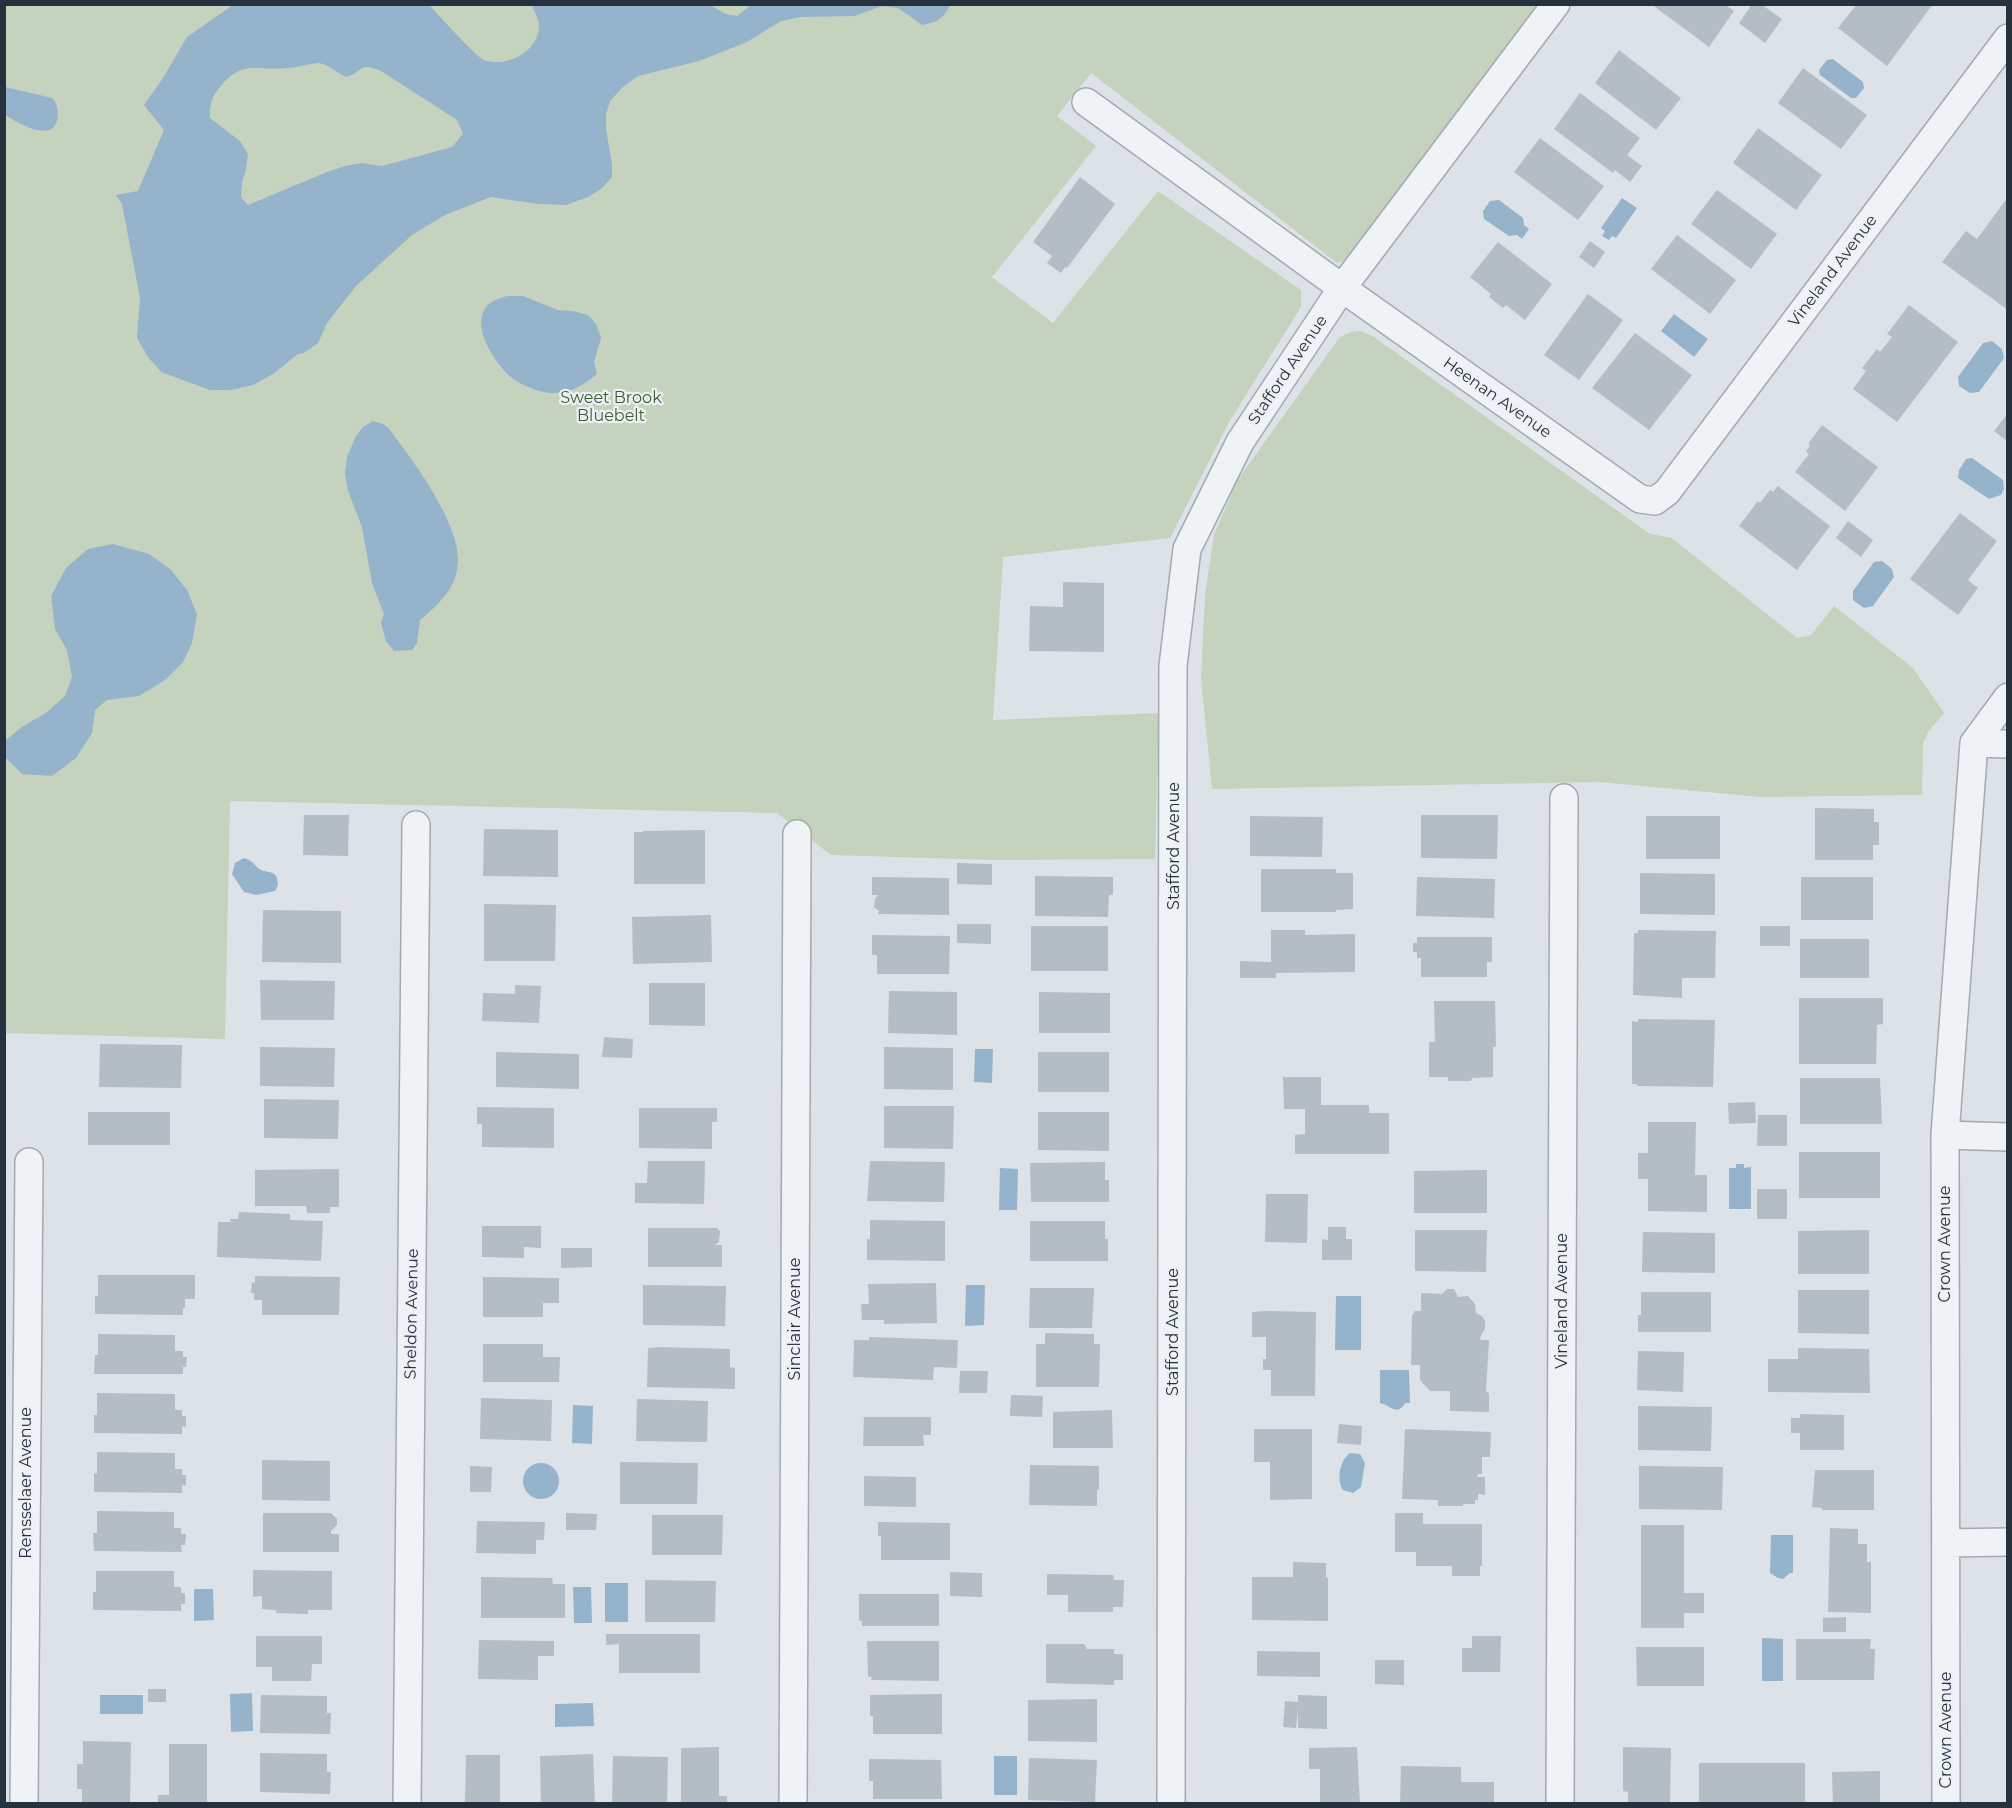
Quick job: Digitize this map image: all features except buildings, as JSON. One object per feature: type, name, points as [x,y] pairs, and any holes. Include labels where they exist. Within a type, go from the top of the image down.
[{"type":"street","name":"Stafford Avenue","points":[[1171,1803],[1173,666],[1186,549],[1240,442],[1342,288],[1556,4]]},
{"type":"street","name":"Vineland Avenue","points":[[1655,501],[1667,492],[2007,38]]},
{"type":"street","name":"Heenan Avenue","points":[[1086,102],[1342,288],[1640,499],[1655,501]]},
{"type":"street","points":[[1974,743],[2007,697]]},
{"type":"street","points":[[1974,743],[2007,744]]},
{"type":"street","name":"Crown Avenue","points":[[1946,1803],[1945,1135],[1974,743]]},
{"type":"street","name":"Vineland Avenue","points":[[1560,1803],[1564,798]]},
{"type":"street","name":"Sheldon Avenue","points":[[407,1803],[416,825]]},
{"type":"street","name":"Sinclair Avenue","points":[[793,1803],[797,834]]},
{"type":"street","points":[[1945,1135],[2007,1137]]},
{"type":"street","name":"Rensselaer Avenue","points":[[24,1803],[29,1162]]},
{"type":"street","points":[[1946,1543],[2007,1542]]},
{"type":"green space","name":"Sweet Brook Bluebelt","points":[[4,5],[1543,5],[1354,258],[1337,263],[1091,73],[1057,116],[1096,146],[992,277],[1053,323],[1158,191],[1301,290],[1301,307],[1229,422],[1170,538],[1003,557],[993,720],[1159,713],[1155,859],[992,860],[831,855],[777,813],[230,801],[225,1039],[5,1033]]},
{"type":"green space","points":[[1361,331],[1374,337],[1650,534],[1672,538],[1797,638],[1811,635],[1834,606],[1913,668],[1944,713],[1928,732],[1923,744],[1922,795],[1761,797],[1599,782],[1212,789],[1201,679],[1205,595],[1214,535],[1237,481],[1339,338],[1351,332]]},
{"type":"water","points":[[233,5],[429,5],[479,57],[493,62],[502,62],[520,56],[534,43],[539,26],[532,5],[710,5],[726,14],[737,16],[751,5],[950,5],[939,19],[922,25],[898,8],[882,6],[854,16],[801,17],[781,21],[747,42],[699,61],[638,76],[610,101],[606,114],[606,129],[612,177],[601,189],[588,197],[566,205],[538,204],[491,197],[445,215],[412,235],[356,286],[327,323],[318,343],[253,385],[231,390],[210,390],[161,372],[148,357],[137,338],[140,298],[122,204],[116,195],[138,191],[164,130],[144,105],[187,37]],"holes":[[[322,64],[346,77],[364,67],[381,71],[457,120],[463,134],[452,147],[382,166],[361,163],[345,166],[248,205],[241,197],[248,154],[240,141],[210,118],[215,94],[228,78],[244,69],[278,69]]]},
{"type":"water","points":[[1833,59],[1863,82],[1864,88],[1856,98],[1851,98],[1820,75],[1819,70],[1827,60]]},
{"type":"water","points":[[5,87],[52,98],[58,111],[55,125],[43,131],[26,126],[5,115]]},
{"type":"water","points":[[1622,198],[1637,208],[1616,238],[1612,236],[1609,240],[1602,236],[1605,231],[1601,228]]},
{"type":"water","points":[[1499,200],[1523,218],[1524,225],[1529,229],[1522,239],[1517,235],[1509,236],[1484,219],[1483,211],[1490,201]]},
{"type":"water","points":[[507,296],[523,296],[558,310],[588,315],[596,324],[601,338],[594,362],[597,374],[578,387],[556,393],[535,390],[509,376],[495,359],[484,339],[481,319],[488,304]]},
{"type":"water","points":[[1674,314],[1708,339],[1694,357],[1661,331]]},
{"type":"water","points":[[1992,341],[2002,349],[2004,358],[1979,392],[1970,393],[1959,386],[1958,377],[1983,343]]},
{"type":"water","points":[[373,421],[388,428],[416,466],[445,514],[457,546],[458,560],[455,579],[446,594],[420,620],[417,643],[412,650],[394,651],[386,641],[381,623],[384,614],[372,583],[362,527],[348,491],[345,475],[347,457],[356,436],[363,427]]},
{"type":"water","points":[[1972,458],[2003,480],[2004,489],[2001,495],[1989,499],[1958,478],[1959,470],[1966,459]]},
{"type":"water","points":[[113,544],[149,554],[170,569],[187,590],[197,614],[192,643],[183,662],[165,680],[139,696],[107,700],[95,710],[92,733],[76,758],[52,776],[22,774],[5,757],[5,741],[23,726],[46,713],[65,696],[72,677],[67,650],[55,629],[51,596],[66,568],[88,549]]},
{"type":"water","points":[[1882,561],[1892,569],[1894,577],[1873,606],[1864,608],[1853,600],[1853,591],[1874,562]]},
{"type":"water","points":[[244,858],[260,870],[276,875],[278,885],[275,891],[256,895],[244,892],[232,874],[235,863]]},
{"type":"water","points":[[975,1049],[993,1049],[992,1083],[974,1082]]},
{"type":"water","points":[[1736,1164],[1744,1164],[1744,1168],[1751,1167],[1751,1209],[1729,1209],[1729,1168],[1736,1168]]},
{"type":"water","points":[[1000,1168],[1018,1169],[1017,1210],[999,1210]]},
{"type":"water","points":[[966,1285],[985,1285],[984,1325],[965,1326]]},
{"type":"water","points":[[1336,1296],[1361,1296],[1361,1350],[1335,1350]]},
{"type":"water","points":[[1380,1370],[1409,1370],[1410,1403],[1405,1403],[1396,1410],[1380,1403]]},
{"type":"water","points":[[573,1405],[593,1406],[592,1444],[572,1443]]},
{"type":"water","points":[[1350,1453],[1360,1454],[1365,1463],[1361,1487],[1353,1493],[1343,1490],[1340,1481],[1342,1465]]},
{"type":"water","points":[[541,1463],[553,1469],[559,1481],[553,1493],[541,1499],[529,1493],[523,1481],[529,1469]]},
{"type":"water","points":[[1771,1535],[1793,1535],[1793,1573],[1783,1579],[1770,1573]]},
{"type":"water","points":[[605,1583],[628,1583],[628,1622],[605,1622]]},
{"type":"water","points":[[573,1587],[591,1587],[592,1623],[574,1623]]},
{"type":"water","points":[[194,1589],[213,1589],[214,1620],[194,1621]]},
{"type":"water","points":[[1762,1638],[1783,1639],[1783,1681],[1762,1681]]},
{"type":"water","points":[[252,1693],[253,1731],[231,1732],[230,1694]]},
{"type":"water","points":[[100,1695],[143,1695],[143,1714],[100,1714]]},
{"type":"water","points":[[593,1703],[594,1726],[555,1727],[555,1704]]},
{"type":"water","points":[[994,1756],[1017,1756],[1017,1795],[994,1795]]}]
